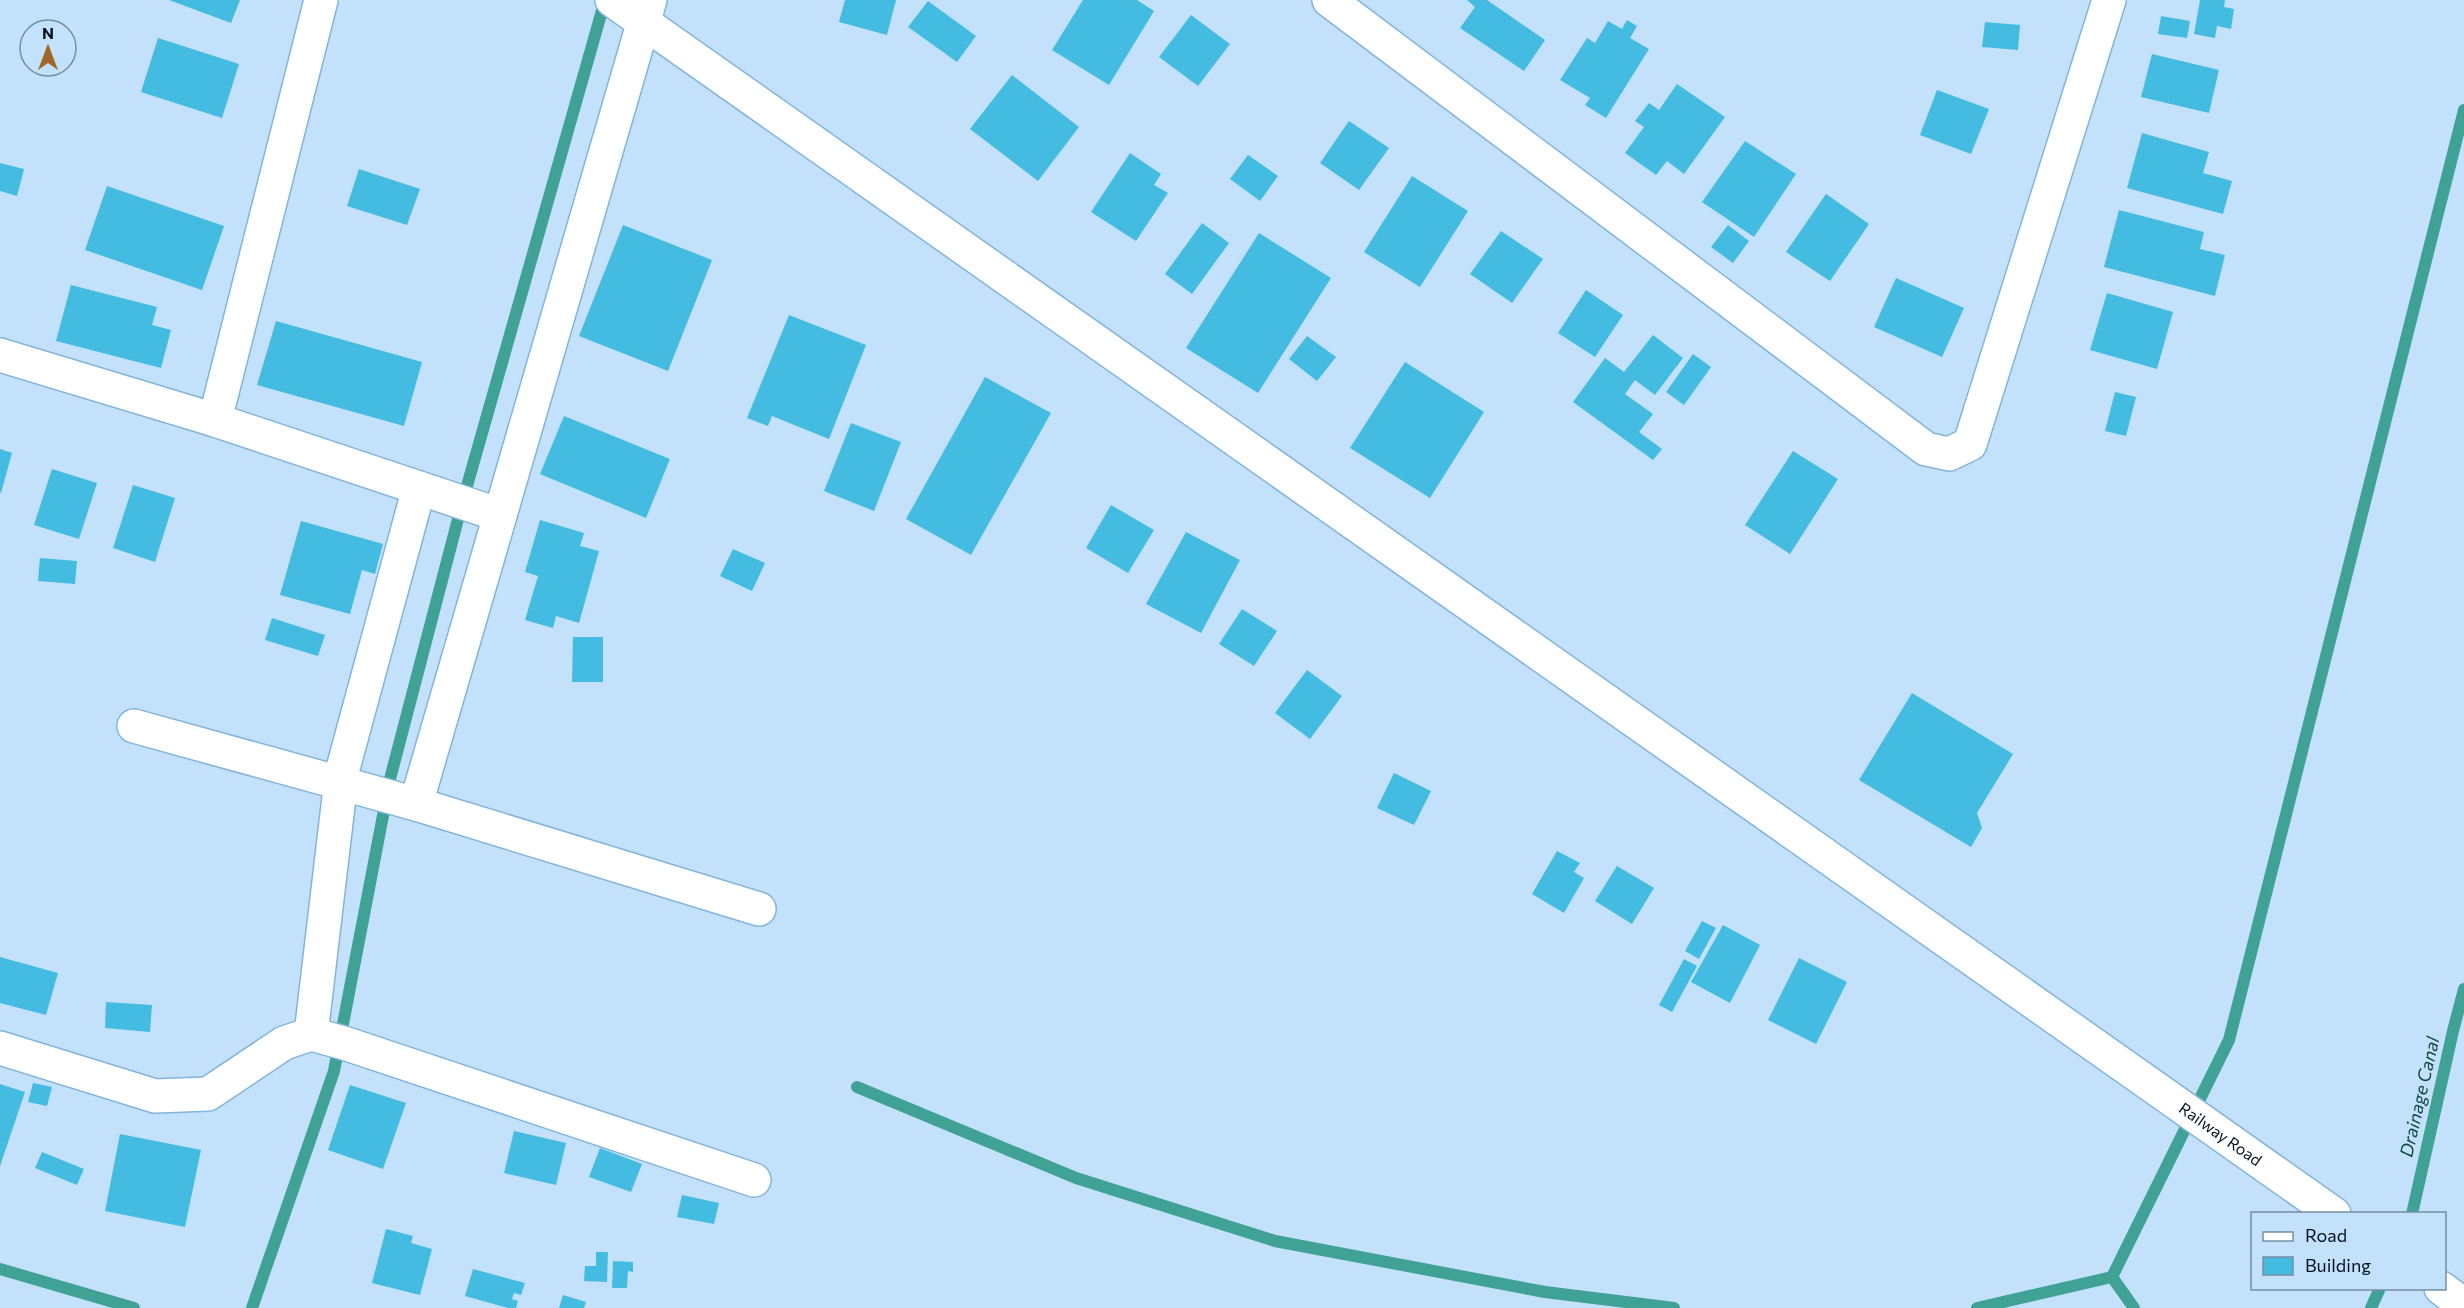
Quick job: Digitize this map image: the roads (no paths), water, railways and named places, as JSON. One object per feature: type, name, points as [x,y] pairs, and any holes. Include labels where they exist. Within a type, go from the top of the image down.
[{"type":"street","points":[[215,420],[321,0]]},
{"type":"street","name":"Railway Road","points":[[612,0],[647,11],[2108,1055],[2328,1209]]},
{"type":"street","points":[[1329,0],[1926,450],[1949,454],[1970,444],[2109,0]]},
{"type":"street","points":[[416,804],[647,11]]},
{"type":"street","points":[[0,355],[215,420],[500,515]]},
{"type":"street","points":[[311,1034],[341,783],[419,488]]},
{"type":"street","points":[[134,726],[416,804],[759,909]]},
{"type":"street","points":[[0,1048],[155,1096],[208,1094],[284,1043],[311,1034],[367,1050],[754,1180]]},
{"type":"street","points":[[2444,1290],[2464,1305]]},
{"type":"waterway","points":[[252,1308],[334,1071],[390,779],[463,500],[605,0]]},
{"type":"waterway","points":[[2112,1277],[2229,1040],[2464,110]]},
{"type":"waterway","name":"Drainage Canal","points":[[2412,1212],[2464,989]]},
{"type":"waterway","points":[[857,1087],[1076,1178],[1275,1241],[1545,1292],[1674,1308]]},
{"type":"waterway","points":[[0,1269],[134,1308]]},
{"type":"waterway","points":[[1977,1308],[2112,1277],[2134,1308]]},
{"type":"waterway","name":"Drainage Canal","points":[[2371,1308],[2379,1290]]}]
